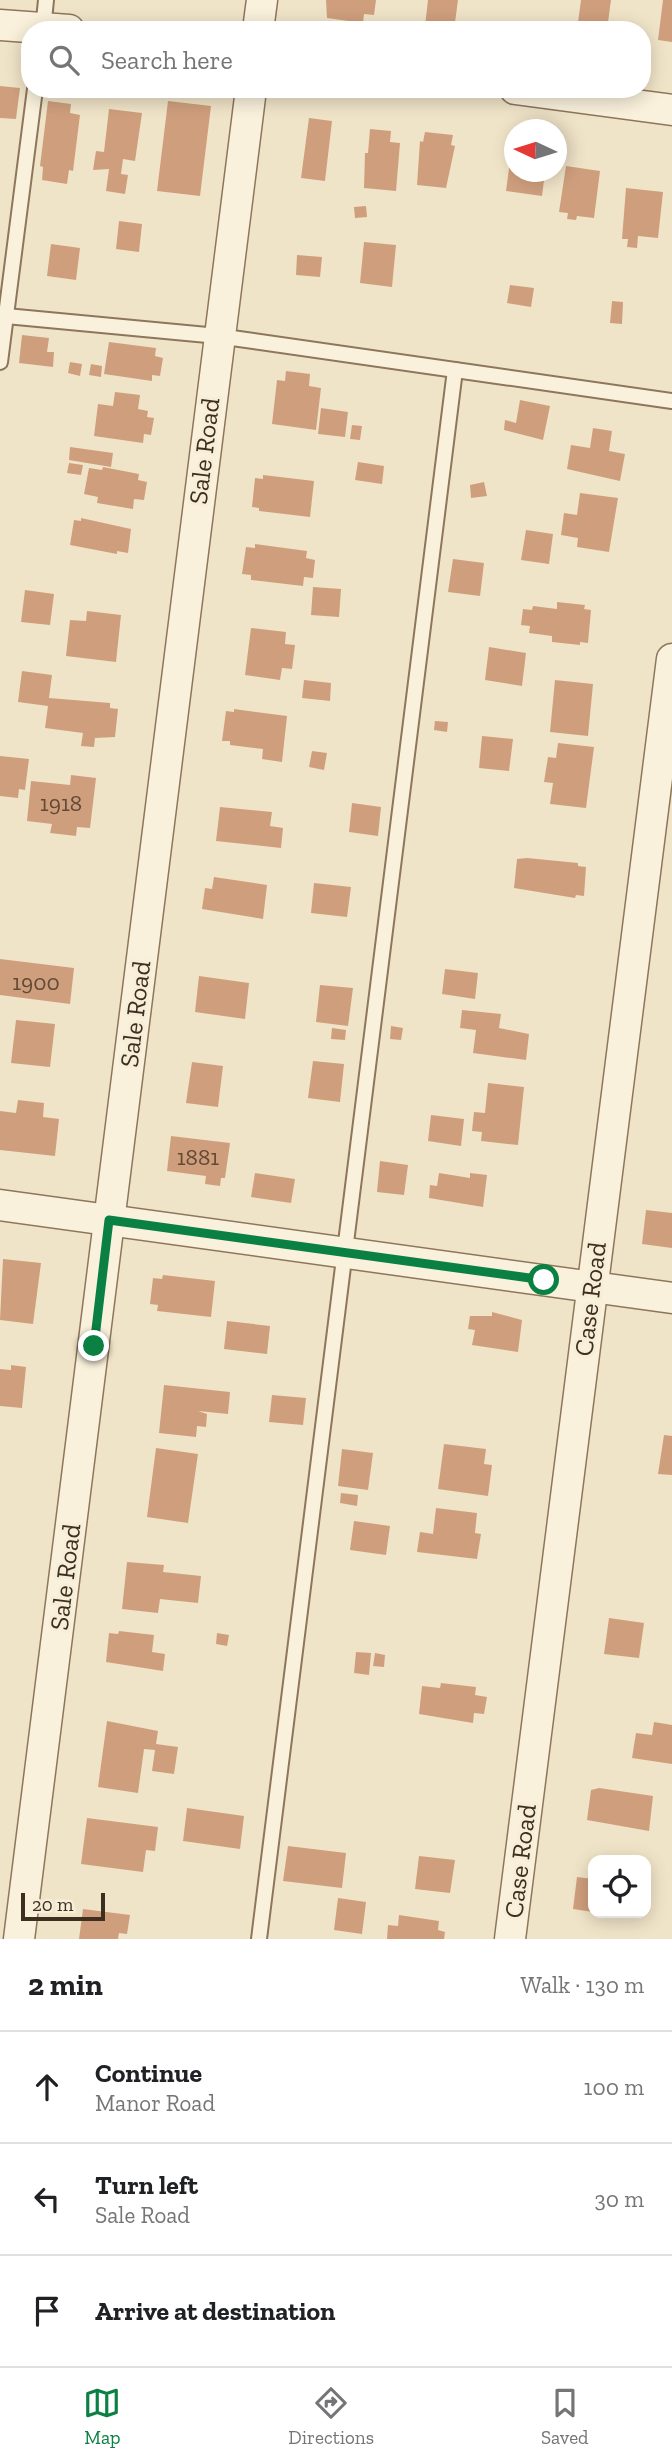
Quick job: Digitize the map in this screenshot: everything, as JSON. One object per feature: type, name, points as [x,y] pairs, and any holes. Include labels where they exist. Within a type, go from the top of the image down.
[{"type":"street","points":[[259,21],[262,0]]},
{"type":"street","points":[[0,18],[35,21]]},
{"type":"street","points":[[0,25],[21,24]]},
{"type":"street","name":"Sale Road","points":[[19,1939],[250,98]]},
{"type":"street","points":[[582,98],[672,110]]},
{"type":"street","name":"Case Road","points":[[510,1939],[672,659]]},
{"type":"street","points":[[0,1205],[672,1298]]},
{"type":"lane","points":[[0,362],[34,98]]},
{"type":"lane","points":[[6,316],[218,336],[672,401]]},
{"type":"lane","points":[[259,1939],[455,370]]},
{"type":"building","points":[[326,0],[376,0],[374,15],[364,14],[363,21],[327,18]]},
{"type":"building","points":[[428,0],[458,0],[455,21],[426,21]]},
{"type":"building","points":[[581,0],[611,0],[608,21],[578,21]]},
{"type":"building","points":[[663,0],[672,0],[672,42],[658,40]]},
{"type":"building","points":[[0,86],[20,88],[16,119],[0,118]]},
{"type":"building","points":[[48,101],[71,104],[70,113],[80,115],[73,171],[69,170],[67,184],[42,180],[43,167],[40,166]]},
{"type":"building","points":[[168,101],[211,106],[200,196],[157,191]]},
{"type":"building","points":[[109,109],[142,113],[135,161],[123,159],[121,174],[128,175],[125,194],[106,191],[109,169],[93,170],[96,151],[104,152]]},
{"type":"building","points":[[309,118],[332,121],[325,181],[301,178]]},
{"type":"building","points":[[370,129],[391,131],[390,142],[400,143],[396,191],[364,188],[365,153],[368,153]]},
{"type":"building","points":[[425,132],[453,135],[451,145],[455,146],[446,188],[417,185],[420,141],[423,142]]},
{"type":"building","points":[[567,166],[600,171],[594,218],[577,216],[576,220],[567,219],[568,213],[559,212],[564,182],[567,182]]},
{"type":"building","points":[[507,182],[544,182],[542,196],[506,191]]},
{"type":"building","points":[[626,188],[663,192],[658,238],[638,236],[637,248],[627,247],[628,239],[622,239]]},
{"type":"building","points":[[366,206],[367,217],[355,218],[354,207]]},
{"type":"building","points":[[119,221],[142,224],[139,252],[116,249]]},
{"type":"building","points":[[364,242],[396,245],[392,287],[360,283]]},
{"type":"building","points":[[51,244],[80,248],[76,280],[47,276]]},
{"type":"building","points":[[297,255],[322,257],[320,277],[296,275]]},
{"type":"building","points":[[510,285],[534,288],[531,307],[507,303]]},
{"type":"building","points":[[612,301],[623,302],[622,324],[610,323]]},
{"type":"building","points":[[22,335],[49,338],[47,352],[54,352],[53,367],[19,363]]},
{"type":"building","points":[[109,342],[156,348],[155,356],[163,358],[160,376],[152,375],[152,381],[104,374]]},
{"type":"building","points":[[70,362],[82,364],[80,376],[68,373]]},
{"type":"building","points":[[91,364],[102,366],[101,377],[89,375]]},
{"type":"building","points":[[286,371],[310,374],[309,386],[321,388],[316,430],[272,424],[277,380],[285,381]]},
{"type":"building","points":[[115,392],[140,395],[138,409],[148,411],[147,417],[154,418],[151,435],[144,434],[143,443],[94,436],[98,404],[113,406]]},
{"type":"building","points":[[520,400],[550,406],[543,440],[504,430],[505,420],[516,423]]},
{"type":"building","points":[[321,408],[348,412],[345,437],[318,434]]},
{"type":"building","points":[[352,425],[362,426],[360,440],[350,439]]},
{"type":"building","points":[[593,428],[612,431],[609,451],[625,454],[620,481],[567,469],[571,445],[590,448]]},
{"type":"building","points":[[70,447],[113,453],[111,467],[69,460]]},
{"type":"building","points":[[358,462],[384,466],[382,484],[355,480]]},
{"type":"building","points":[[69,463],[83,465],[81,475],[67,473]]},
{"type":"building","points":[[103,467],[139,474],[138,480],[147,482],[144,500],[134,499],[133,509],[97,503],[98,497],[84,494],[89,468],[102,470]]},
{"type":"building","points":[[263,475],[314,481],[310,517],[259,511],[259,508],[252,507],[255,478],[263,479]]},
{"type":"building","points":[[484,482],[487,496],[471,498],[470,485]]},
{"type":"building","points":[[580,493],[618,498],[609,552],[577,547],[578,538],[561,535],[564,513],[577,515]]},
{"type":"building","points":[[81,518],[131,529],[128,553],[117,551],[117,554],[70,545],[74,520],[81,521]]},
{"type":"building","points":[[526,530],[553,534],[549,564],[521,560]]},
{"type":"building","points":[[255,544],[307,551],[306,558],[315,560],[313,578],[304,577],[303,586],[251,580],[251,575],[242,574],[246,547],[255,548]]},
{"type":"building","points":[[453,559],[484,563],[480,596],[448,592]]},
{"type":"building","points":[[313,587],[341,589],[339,617],[311,615]]},
{"type":"building","points":[[25,590],[54,594],[50,625],[21,622]]},
{"type":"building","points":[[557,602],[585,605],[584,609],[591,610],[588,643],[580,642],[580,645],[552,642],[552,636],[529,633],[530,626],[521,625],[523,609],[532,610],[533,606],[557,609]]},
{"type":"building","points":[[87,611],[121,615],[116,662],[66,656],[70,620],[86,621]]},
{"type":"building","points":[[251,628],[286,632],[285,644],[295,645],[292,669],[282,668],[280,680],[245,675]]},
{"type":"building","points":[[489,647],[526,653],[522,686],[485,680]]},
{"type":"building","points":[[22,671],[52,675],[49,698],[110,703],[110,708],[118,709],[115,737],[95,738],[94,747],[81,746],[83,733],[45,728],[48,706],[18,702]]},
{"type":"building","points":[[304,680],[331,683],[330,701],[302,698]]},
{"type":"building","points":[[555,680],[593,684],[588,736],[550,732]]},
{"type":"building","points":[[234,709],[287,716],[282,762],[262,759],[263,749],[230,745],[230,741],[222,741],[226,711],[234,712]]},
{"type":"building","points":[[435,721],[448,722],[447,732],[434,730]]},
{"type":"building","points":[[482,736],[513,739],[509,771],[479,768]]},
{"type":"building","points":[[558,743],[594,747],[586,808],[550,804],[553,783],[544,782],[548,757],[556,758]]},
{"type":"building","points":[[312,751],[327,753],[324,770],[309,767]]},
{"type":"building","points":[[0,756],[29,759],[25,790],[19,789],[18,798],[0,796]]},
{"type":"building","points":[[71,775],[96,778],[90,828],[77,827],[76,836],[50,833],[52,824],[27,821],[31,781],[70,785]]},
{"type":"building","points":[[352,803],[381,807],[378,836],[349,832]]},
{"type":"building","points":[[220,807],[272,812],[270,826],[283,828],[281,848],[216,841]]},
{"type":"building","points":[[517,859],[578,863],[578,866],[586,867],[584,896],[576,895],[575,898],[514,888]]},
{"type":"building","points":[[214,877],[267,885],[263,919],[202,909],[205,888],[212,889]]},
{"type":"building","points":[[314,883],[351,887],[347,917],[311,913]]},
{"type":"building","points":[[0,959],[74,968],[70,1004],[0,995]]},
{"type":"building","points":[[445,969],[478,973],[475,999],[442,994]]},
{"type":"building","points":[[199,976],[249,983],[245,1019],[195,1012]]},
{"type":"building","points":[[320,985],[353,988],[348,1026],[316,1022]]},
{"type":"building","points":[[462,1010],[501,1014],[499,1028],[529,1034],[526,1060],[473,1053],[476,1030],[460,1028]]},
{"type":"building","points":[[16,1020],[55,1024],[50,1067],[11,1063]]},
{"type":"building","points":[[391,1026],[403,1028],[401,1040],[390,1039]]},
{"type":"building","points":[[332,1028],[346,1030],[345,1040],[331,1039]]},
{"type":"building","points":[[313,1061],[344,1064],[340,1102],[308,1098]]},
{"type":"building","points":[[192,1062],[223,1066],[218,1107],[186,1103]]},
{"type":"building","points":[[488,1083],[524,1087],[518,1145],[481,1141],[482,1132],[472,1131],[474,1112],[485,1113]]},
{"type":"building","points":[[18,1100],[44,1103],[43,1117],[59,1119],[55,1156],[0,1150],[0,1111],[16,1113]]},
{"type":"building","points":[[431,1115],[464,1119],[461,1146],[428,1141]]},
{"type":"building","points":[[171,1136],[230,1143],[225,1178],[221,1178],[220,1186],[205,1184],[206,1176],[167,1171]]},
{"type":"building","points":[[380,1161],[408,1165],[404,1195],[377,1192]]},
{"type":"building","points":[[255,1173],[295,1179],[291,1203],[251,1197]]},
{"type":"building","points":[[439,1173],[470,1178],[470,1173],[487,1175],[483,1207],[429,1198],[430,1185],[437,1186]]},
{"type":"building","points":[[646,1210],[672,1213],[672,1248],[642,1244]]},
{"type":"building","points":[[3,1259],[41,1263],[33,1324],[0,1320]]},
{"type":"building","points":[[163,1275],[215,1281],[211,1317],[157,1311],[158,1305],[150,1304],[153,1278],[162,1279]]},
{"type":"building","points":[[492,1312],[522,1320],[518,1352],[472,1345],[475,1330],[468,1329],[470,1316],[492,1316]]},
{"type":"building","points":[[227,1321],[270,1326],[267,1354],[224,1349]]},
{"type":"building","points":[[11,1365],[26,1367],[22,1408],[0,1406],[0,1369],[11,1370]]},
{"type":"building","points":[[164,1385],[230,1392],[228,1414],[198,1411],[207,1414],[206,1427],[197,1426],[196,1437],[159,1433]]},
{"type":"building","points":[[272,1395],[306,1398],[303,1425],[269,1422]]},
{"type":"building","points":[[664,1435],[672,1436],[672,1475],[658,1474]]},
{"type":"building","points":[[444,1444],[486,1449],[484,1464],[492,1465],[488,1496],[438,1489]]},
{"type":"building","points":[[156,1448],[198,1454],[188,1523],[147,1517]]},
{"type":"building","points":[[342,1449],[373,1453],[368,1490],[338,1486]]},
{"type":"building","points":[[341,1493],[358,1495],[357,1506],[340,1503]]},
{"type":"building","points":[[436,1508],[477,1513],[475,1533],[481,1534],[477,1559],[417,1552],[420,1532],[433,1534]]},
{"type":"building","points":[[354,1521],[390,1526],[386,1555],[350,1550]]},
{"type":"building","points":[[127,1562],[164,1565],[163,1572],[201,1576],[198,1603],[160,1599],[158,1613],[122,1609]]},
{"type":"building","points":[[609,1618],[644,1623],[639,1658],[604,1654]]},
{"type":"building","points":[[119,1631],[154,1635],[152,1652],[165,1654],[163,1671],[106,1662],[109,1633],[118,1634]]},
{"type":"building","points":[[217,1633],[229,1635],[227,1646],[216,1644]]},
{"type":"building","points":[[356,1652],[371,1653],[369,1675],[354,1673]]},
{"type":"building","points":[[375,1653],[385,1655],[384,1667],[373,1666]]},
{"type":"building","points":[[441,1683],[476,1687],[475,1695],[487,1697],[484,1714],[474,1713],[473,1723],[419,1714],[422,1686],[440,1688]]},
{"type":"building","points":[[107,1721],[158,1731],[156,1744],[178,1747],[174,1774],[152,1771],[155,1750],[144,1749],[138,1793],[98,1787]]},
{"type":"building","points":[[654,1722],[672,1725],[672,1764],[632,1758],[636,1733],[652,1735]]},
{"type":"building","points":[[599,1788],[653,1796],[649,1831],[587,1820],[591,1790]]},
{"type":"building","points":[[187,1808],[244,1816],[240,1849],[183,1841]]},
{"type":"building","points":[[87,1818],[158,1827],[155,1851],[146,1850],[143,1872],[81,1864]]},
{"type":"building","points":[[288,1846],[346,1853],[342,1888],[283,1881]]},
{"type":"building","points":[[419,1856],[455,1860],[450,1893],[415,1889]]},
{"type":"building","points":[[577,1877],[588,1878],[588,1911],[573,1909]]},
{"type":"building","points":[[338,1898],[366,1902],[362,1934],[334,1930]]},
{"type":"building","points":[[83,1909],[130,1915],[127,1934],[119,1933],[118,1939],[79,1939]]},
{"type":"building","points":[[399,1915],[439,1921],[438,1930],[445,1932],[444,1939],[387,1939],[388,1925],[398,1926]]},
{"type":"route","points":[[94,1346],[109,1220],[544,1280]]}]
